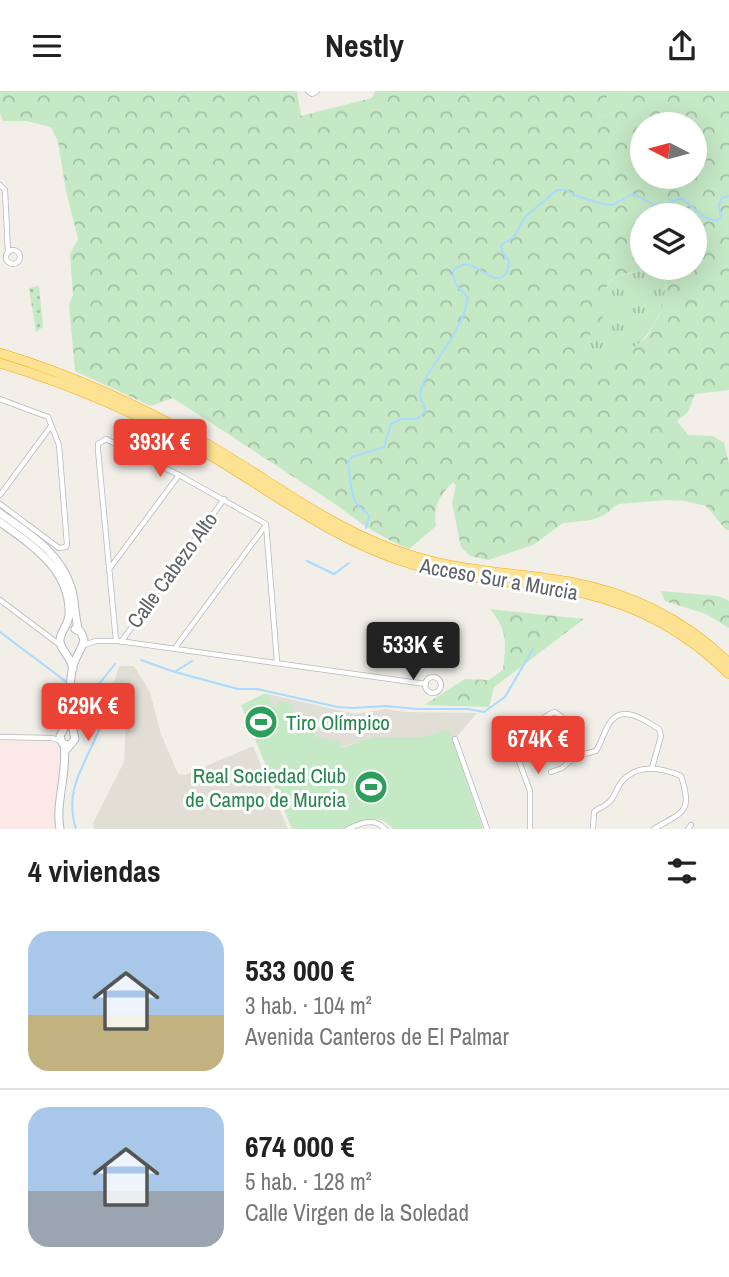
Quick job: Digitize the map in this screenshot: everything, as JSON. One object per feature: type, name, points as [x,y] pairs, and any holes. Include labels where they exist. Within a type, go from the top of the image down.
[{"type":"highway","name":"Acceso Sur a Murcia","points":[[0,353],[86,384],[165,421],[329,519],[384,546],[450,566],[570,582],[626,597],[681,624],[729,663]]},
{"type":"highway","name":"Acceso Sur a Murcia","points":[[0,363],[83,392],[161,428],[326,527],[361,545],[402,561],[448,574],[569,590],[614,602],[677,632],[703,650],[729,674]]},
{"type":"street","points":[[308,91],[312,94],[317,91]]},
{"type":"street","points":[[2,186],[4,256]]},
{"type":"street","points":[[0,399],[48,417],[59,445],[68,544],[63,548],[0,504]]},
{"type":"street","points":[[0,495],[51,425]]},
{"type":"street","points":[[118,641],[98,444],[106,439],[179,475],[266,524]]},
{"type":"street","points":[[109,569],[179,475]]},
{"type":"street","name":"Calle Cabezo Alto","points":[[118,641],[224,499]]},
{"type":"street","points":[[0,513],[37,540],[58,560],[71,587],[81,633],[81,648],[72,671]]},
{"type":"street","points":[[0,522],[39,551],[59,576],[69,608],[60,645]]},
{"type":"street","points":[[175,648],[266,524]]},
{"type":"street","points":[[266,524],[277,662]]},
{"type":"street","points":[[0,600],[60,645],[67,652],[72,671],[70,712],[63,738],[65,756],[60,829]]},
{"type":"street","points":[[47,634],[71,628],[96,641]]},
{"type":"street","points":[[67,652],[96,641],[118,641],[425,684]]},
{"type":"street","points":[[519,760],[540,721],[555,712],[562,717],[571,752],[576,756]]},
{"type":"street","points":[[551,772],[562,768],[576,756],[596,751],[611,720],[618,715],[628,714],[659,729],[661,736],[652,768]]},
{"type":"street","points":[[507,729],[530,791],[530,829]]},
{"type":"street","points":[[0,737],[63,738]]},
{"type":"street","points":[[455,739],[487,829]]},
{"type":"street","points":[[593,829],[594,812],[610,803],[623,781],[633,773],[652,768],[666,769],[681,776],[686,790],[686,802],[680,815],[654,829]]},
{"type":"street","points":[[348,829],[362,822],[380,823],[385,829]]},
{"type":"shaded area","points":[[119,666],[134,666],[150,692],[161,734],[178,774],[185,775],[253,746],[288,829],[94,829],[93,823],[124,762],[126,718],[108,687],[115,680]]},
{"type":"shaded area","points":[[268,694],[355,714],[386,709],[406,712],[477,713],[453,741],[449,729],[425,737],[374,737],[317,755],[315,730],[283,735]]},
{"type":"shaded area","points":[[0,742],[50,743],[63,749],[54,829],[0,829]]},
{"type":"green space","points":[[0,91],[297,91],[301,116],[372,98],[375,91],[610,91],[598,115],[606,117],[621,110],[626,91],[729,91],[729,390],[695,394],[688,412],[677,421],[688,435],[713,436],[724,443],[729,463],[729,530],[726,530],[706,506],[685,501],[618,504],[603,516],[563,523],[533,545],[488,560],[470,556],[461,547],[452,503],[456,486],[453,482],[438,502],[436,526],[409,549],[372,530],[173,398],[151,406],[75,371],[69,305],[73,295],[70,254],[78,239],[58,142],[51,127],[26,121],[3,121],[0,113]],"holes":[[[630,203],[707,203],[707,280],[664,280],[666,286],[659,316],[647,337],[632,349],[596,358],[585,351],[592,330],[603,322],[603,306],[608,285],[620,275],[630,273]]]},
{"type":"green space","points":[[610,91],[626,91],[621,110],[606,117],[598,115]]},
{"type":"green space","points":[[630,273],[630,280],[664,280],[665,292],[660,312],[650,331],[636,345],[621,353],[596,358],[585,351],[592,330],[603,322],[606,289],[609,283]]},
{"type":"green space","points":[[39,286],[43,327],[36,332],[29,288]]},
{"type":"green space","points":[[661,591],[718,596],[729,601],[729,628],[706,614],[665,601]]},
{"type":"green space","points":[[490,609],[584,619],[494,687],[489,707],[424,705],[465,679],[489,680],[503,670],[503,631]]},
{"type":"green space","name":"Real Sociedad Club de Campo de Murcia","points":[[268,694],[273,707],[280,701],[293,704],[290,730],[292,734],[299,733],[301,716],[317,718],[316,737],[339,741],[341,748],[374,737],[424,737],[449,729],[483,829],[393,829],[387,823],[375,819],[342,829],[292,829],[241,705]]},
{"type":"waterway","points":[[366,528],[369,516],[355,500],[348,462],[352,457],[384,447],[391,424],[401,419],[417,419],[426,411],[421,398],[422,387],[459,324],[468,297],[459,289],[453,271],[466,265],[493,277],[503,277],[509,262],[501,245],[514,237],[525,217],[557,190],[566,190],[602,204],[613,205],[630,195],[662,206],[681,198],[706,218],[716,221],[721,218],[719,204],[722,198],[729,196]]},
{"type":"waterway","points":[[307,561],[334,574],[349,563]]},
{"type":"waterway","points":[[0,632],[68,683]]},
{"type":"waterway","points":[[141,660],[238,689],[257,689],[338,707],[386,706],[484,712],[505,697],[533,649]]},
{"type":"waterway","points":[[176,671],[192,661]]},
{"type":"waterway","points":[[87,699],[115,664]]},
{"type":"waterway","points":[[73,687],[87,699],[102,721],[75,786],[72,799],[76,829]]},
{"type":"place","name":"Tiro Olímpico","points":[[261,722]]},
{"type":"place","name":"Real Sociedad Club de Campo de Murcia","points":[[371,787]]}]
